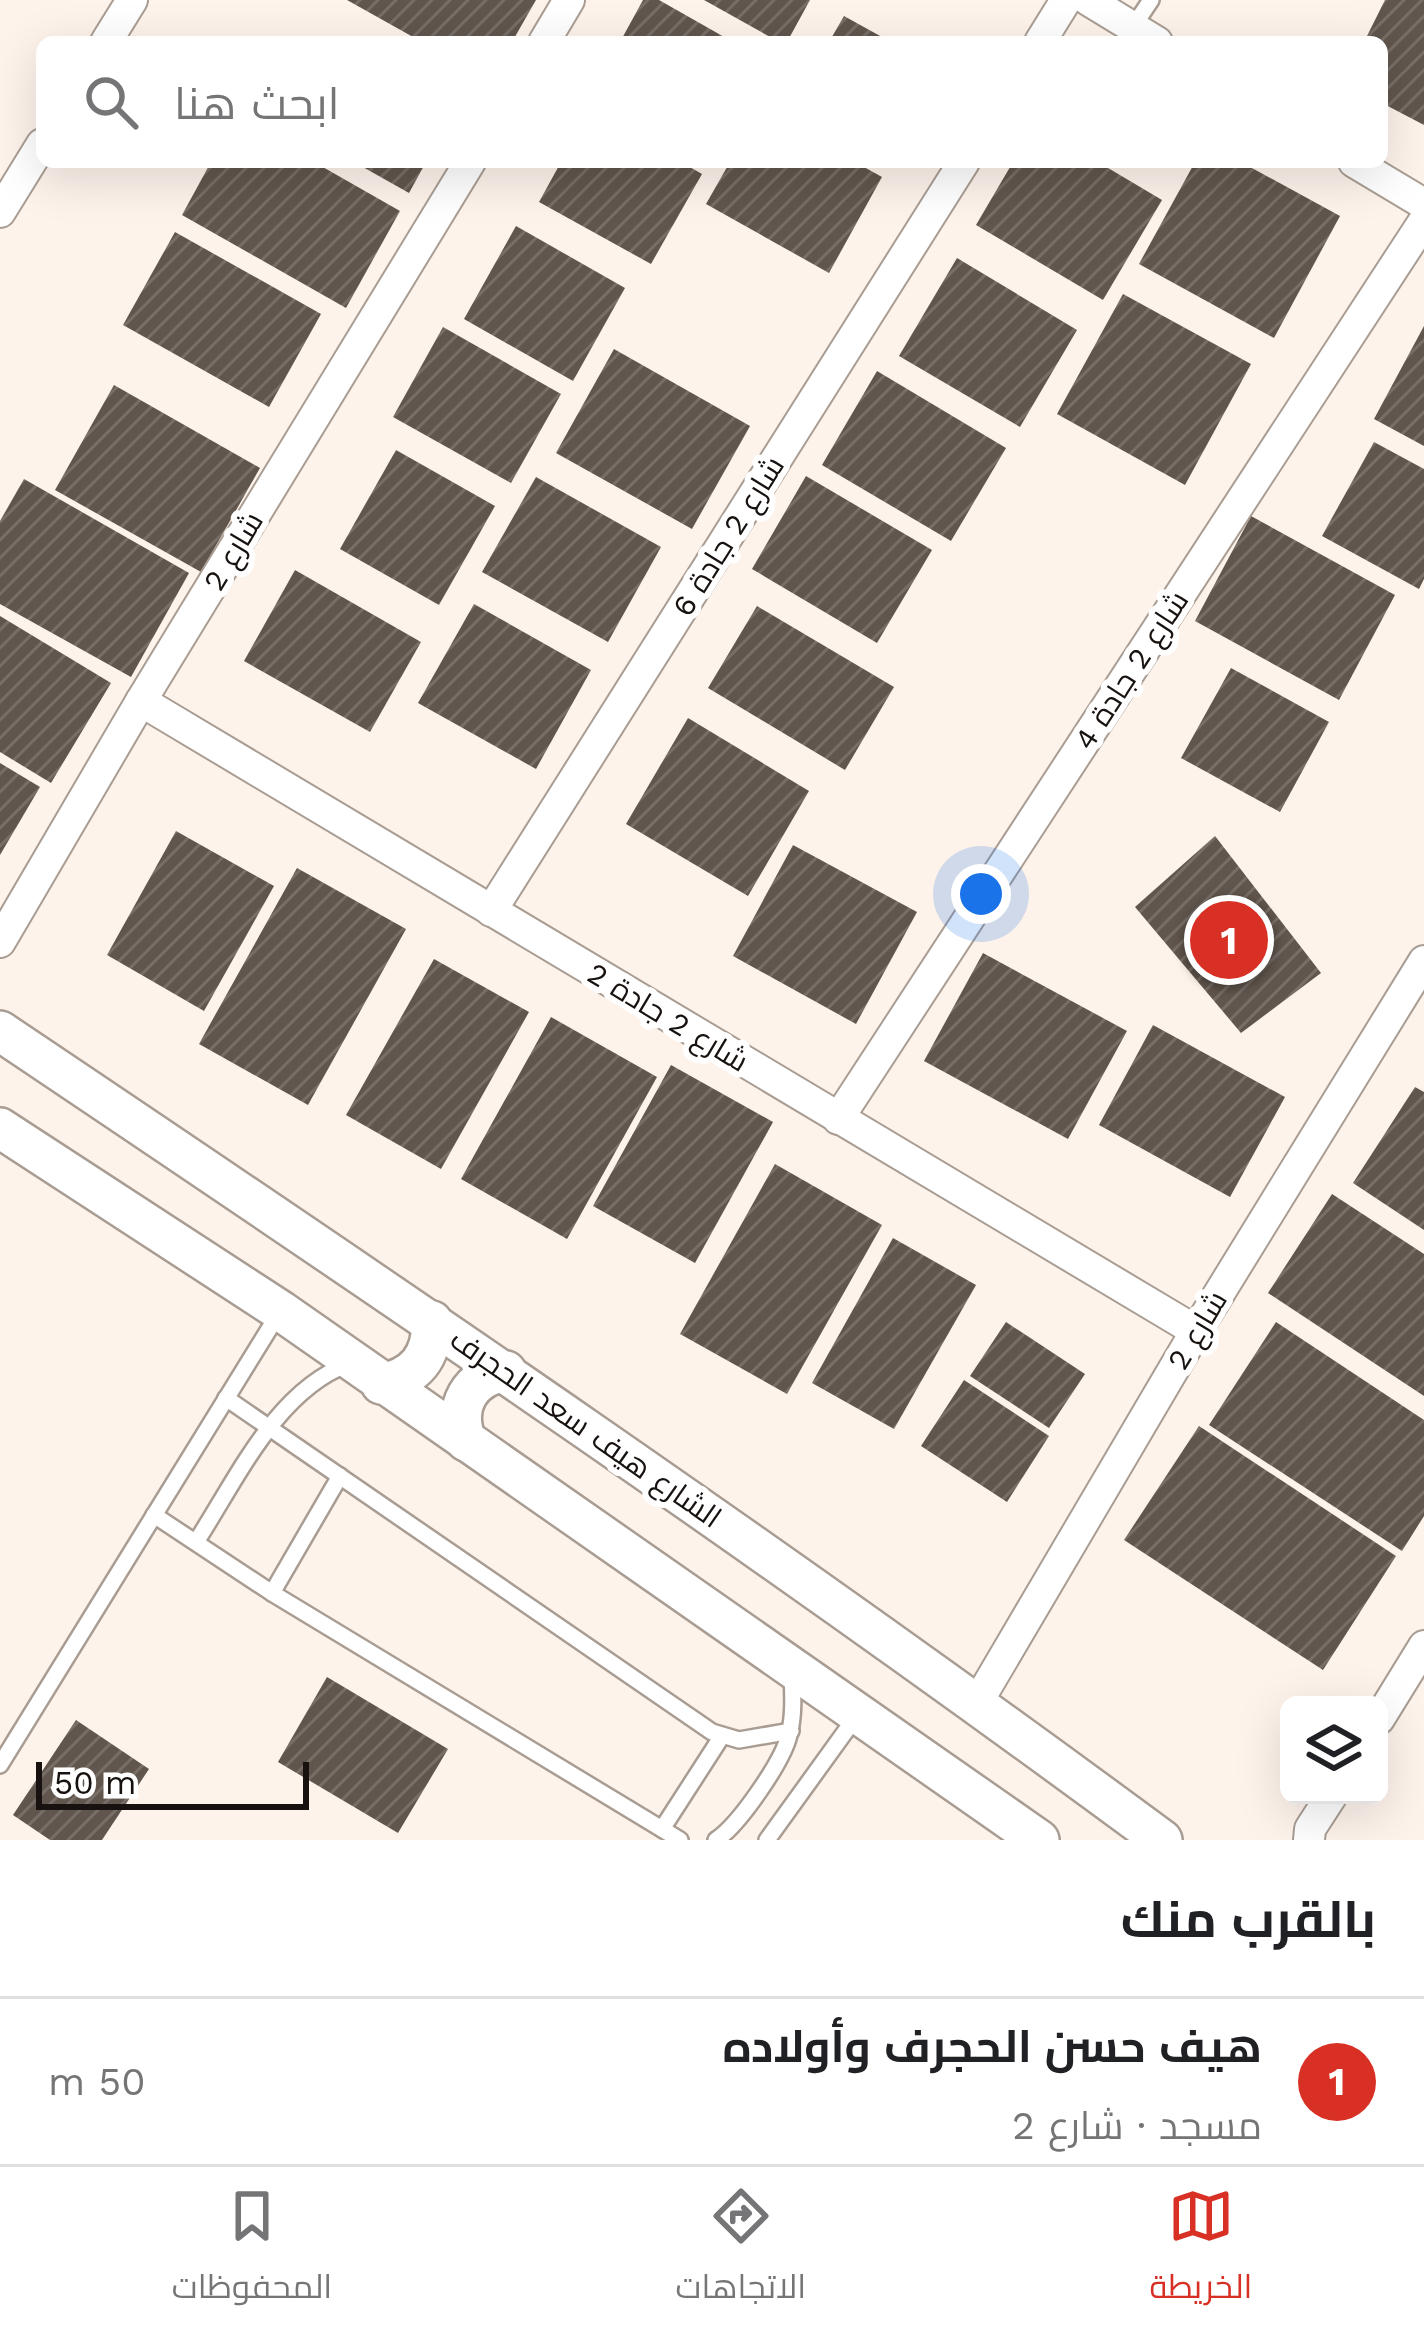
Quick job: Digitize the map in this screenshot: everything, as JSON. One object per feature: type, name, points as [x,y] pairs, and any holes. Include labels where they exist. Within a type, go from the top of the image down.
[{"type":"street","points":[[110,36],[132,0]]},
{"type":"street","points":[[548,36],[569,0]]},
{"type":"street","points":[[1044,36],[1066,0]]},
{"type":"street","points":[[1088,0],[1145,35]]},
{"type":"street","points":[[0,212],[36,154]]},
{"type":"street","name":"شارع 2","points":[[0,942],[466,168]]},
{"type":"street","name":"شارع 2 جادة 6","points":[[491,911],[960,168]]},
{"type":"street","points":[[1364,168],[1424,204]]},
{"type":"street","name":"شارع 2 جادة 4","points":[[838,1119],[1424,220]]},
{"type":"street","name":"شارع 2 جادة 2","points":[[142,701],[1196,1331]]},
{"type":"street","name":"شارع 2","points":[[976,1703],[1196,1331],[1424,961]]},
{"type":"street","name":"الشارع هيف سعد الحجرف","points":[[0,1030],[506,1371],[1162,1840]]},
{"type":"street","points":[[0,1128],[280,1311],[1039,1840]]},
{"type":"street","points":[[366,1373],[399,1380],[426,1357],[432,1321]]},
{"type":"street","points":[[466,1442],[460,1410],[466,1395],[476,1382],[506,1371]]},
{"type":"street","points":[[1388,1704],[1424,1646]]},
{"type":"street","points":[[1305,1836],[1326,1804]]},
{"type":"lane","points":[[1145,35],[1151,0]]},
{"type":"lane","points":[[0,1765],[280,1311]]},
{"type":"lane","points":[[196,1541],[272,1426],[307,1384],[366,1373]]},
{"type":"lane","points":[[226,1398],[722,1736],[756,1740],[790,1731]]},
{"type":"lane","points":[[272,1593],[340,1476]]},
{"type":"lane","points":[[154,1515],[272,1593],[680,1840]]},
{"type":"lane","points":[[716,1840],[731,1828],[781,1755],[790,1731],[792,1665]]},
{"type":"lane","points":[[767,1840],[860,1712]]},
{"type":"lane","points":[[662,1829],[722,1736]]},
{"type":"building","points":[[347,0],[536,0],[515,36],[411,36]]},
{"type":"building","points":[[643,0],[659,0],[722,36],[623,36]]},
{"type":"building","points":[[704,0],[810,0],[790,36],[768,36]]},
{"type":"building","points":[[1385,0],[1424,0],[1424,125],[1388,106],[1388,36],[1367,36]]},
{"type":"building","points":[[844,16],[880,36],[832,36]]},
{"type":"building","points":[[208,168],[325,168],[400,211],[346,308],[182,215]]},
{"type":"building","points":[[365,168],[423,168],[409,193]]},
{"type":"building","points":[[558,168],[692,168],[702,174],[651,264],[539,202]]},
{"type":"building","points":[[727,168],[866,168],[882,177],[829,273],[706,204]]},
{"type":"building","points":[[1009,168],[1108,168],[1162,200],[1103,300],[976,225]]},
{"type":"building","points":[[1192,168],[1252,168],[1340,216],[1274,338],[1139,264]]},
{"type":"building","points":[[516,226],[625,288],[573,381],[464,319]]},
{"type":"building","points":[[175,232],[321,314],[269,407],[123,325]]},
{"type":"building","points":[[957,258],[1077,330],[1020,427],[899,356]]},
{"type":"building","points":[[1123,294],[1251,364],[1185,485],[1057,414]]},
{"type":"building","points":[[1424,326],[1424,446],[1374,419]]},
{"type":"building","points":[[443,327],[561,394],[511,483],[393,417]]},
{"type":"building","points":[[614,349],[750,426],[692,529],[556,453]]},
{"type":"building","points":[[877,371],[1006,448],[951,541],[822,465]]},
{"type":"building","points":[[114,385],[260,468],[201,572],[55,490]]},
{"type":"building","points":[[1374,442],[1424,469],[1424,579],[1419,589],[1322,536]]},
{"type":"building","points":[[396,450],[495,506],[439,605],[340,549]]},
{"type":"building","points":[[806,476],[932,550],[877,643],[752,569]]},
{"type":"building","points":[[536,477],[661,547],[608,642],[482,572]]},
{"type":"building","points":[[24,479],[189,573],[131,677],[0,604],[0,521]]},
{"type":"building","points":[[1251,516],[1395,595],[1339,700],[1195,621]]},
{"type":"building","points":[[295,570],[421,642],[370,732],[244,661]]},
{"type":"building","points":[[474,604],[591,670],[536,769],[418,703]]},
{"type":"building","points":[[757,606],[894,687],[845,770],[708,688]]},
{"type":"building","points":[[0,616],[111,683],[51,783],[0,752]]},
{"type":"building","points":[[1231,668],[1329,722],[1280,812],[1181,758]]},
{"type":"building","points":[[688,718],[809,791],[748,896],[626,824]]},
{"type":"building","points":[[0,763],[40,787],[0,855]]},
{"type":"building","points":[[176,831],[274,886],[204,1011],[107,955]]},
{"type":"building","points":[[1215,836],[1321,973],[1241,1033],[1135,907]]},
{"type":"building","points":[[793,845],[917,912],[856,1024],[733,956]]},
{"type":"building","points":[[297,868],[406,929],[308,1105],[199,1044]]},
{"type":"building","points":[[983,953],[1127,1031],[1068,1139],[924,1061]]},
{"type":"building","points":[[434,959],[529,1012],[441,1169],[346,1115]]},
{"type":"building","points":[[551,1017],[657,1077],[567,1239],[461,1179]]},
{"type":"building","points":[[1153,1025],[1285,1097],[1230,1197],[1099,1125]]},
{"type":"building","points":[[671,1065],[773,1122],[695,1263],[593,1206]]},
{"type":"building","points":[[1415,1087],[1424,1092],[1424,1230],[1353,1183]]},
{"type":"building","points":[[775,1164],[882,1225],[787,1394],[680,1334]]},
{"type":"building","points":[[1332,1194],[1424,1254],[1424,1396],[1268,1293]]},
{"type":"building","points":[[893,1238],[976,1285],[894,1429],[812,1383]]},
{"type":"building","points":[[1006,1322],[1085,1374],[1049,1428],[970,1376]]},
{"type":"building","points":[[1276,1322],[1424,1420],[1424,1516],[1402,1551],[1209,1425]]},
{"type":"building","points":[[964,1380],[1049,1436],[1007,1502],[921,1446]]},
{"type":"building","points":[[1199,1426],[1396,1556],[1323,1670],[1124,1540]]},
{"type":"building","points":[[327,1677],[448,1749],[398,1833],[278,1762]]},
{"type":"building","points":[[76,1720],[149,1769],[102,1840],[50,1840],[13,1815]]},
{"type":"place","name":"هيف حسن الحجرف وأولاده","points":[[1229,940]]}]
